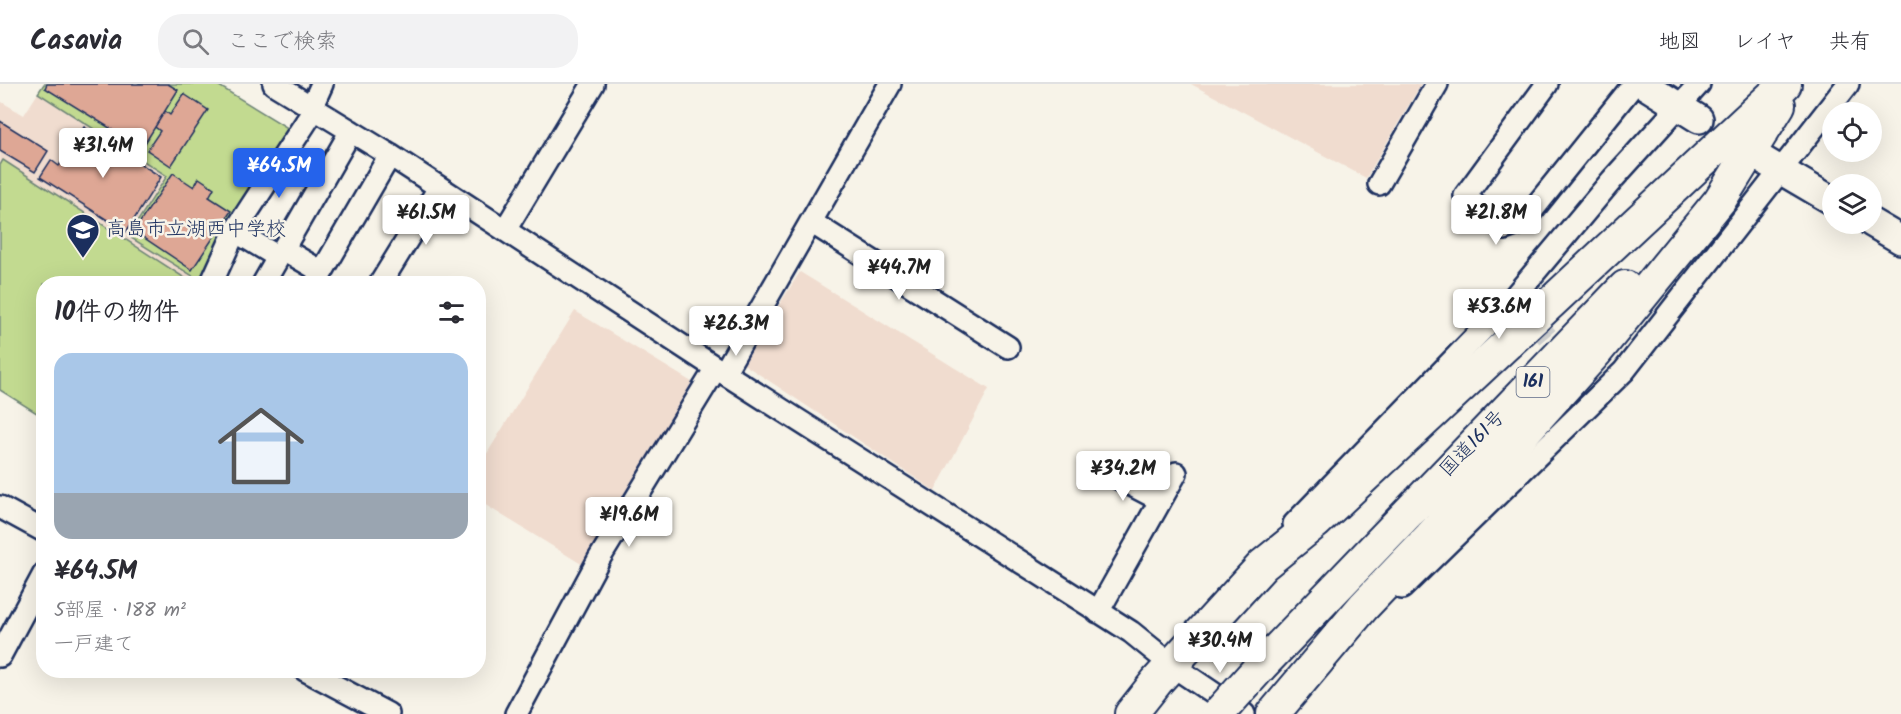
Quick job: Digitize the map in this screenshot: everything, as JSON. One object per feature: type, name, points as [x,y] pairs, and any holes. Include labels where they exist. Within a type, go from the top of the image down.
[{"type":"highway","points":[[1131,714],[1157,681],[1263,565],[1316,522],[1789,84]]},
{"type":"highway","points":[[1273,714],[1364,606],[1430,537],[1597,351],[1684,245],[1720,200],[1789,84]]},
{"type":"highway","name":"国道161号","points":[[1218,714],[1260,667],[1625,287],[1689,213],[1789,84]]},
{"type":"main road","points":[[1643,84],[1690,112]]},
{"type":"main road","points":[[1772,166],[1822,195]]},
{"type":"main road","points":[[1882,230],[1901,240]]},
{"type":"street","points":[[274,84],[390,155],[720,371],[1131,632],[1173,666],[1244,714]]},
{"type":"street","points":[[215,276],[235,231],[310,116],[321,84]]},
{"type":"street","points":[[506,230],[593,84]]},
{"type":"street","points":[[516,714],[599,559],[720,371],[811,222],[890,84]]},
{"type":"street","points":[[1379,184],[1437,84]]},
{"type":"street","points":[[1547,84],[1465,196],[1504,229],[1523,222],[1634,84]]},
{"type":"street","points":[[1263,565],[1302,515],[1514,297],[1612,180],[1690,112],[1699,84]]},
{"type":"street","points":[[1364,606],[1379,610],[1624,371],[1772,166],[1848,84]]},
{"type":"street","points":[[268,276],[351,131]]},
{"type":"street","points":[[319,276],[390,155]]},
{"type":"street","points":[[385,276],[440,188]]},
{"type":"street","points":[[811,222],[1008,347]]},
{"type":"street","points":[[235,231],[281,253],[315,276]]},
{"type":"street","points":[[1103,470],[1160,500]]},
{"type":"street","points":[[1098,612],[1176,473]]},
{"type":"street","points":[[0,507],[36,527]]},
{"type":"street","points":[[0,656],[36,589]]},
{"type":"street","points":[[321,678],[388,714]]},
{"type":"shaded area","points":[[1191,84],[1421,84],[1366,178]]},
{"type":"shaded area","name":"高島市立湖西中学校","points":[[38,93],[167,176],[202,276],[36,276],[36,413],[0,390],[0,101],[24,115]]},
{"type":"shaded area","points":[[800,272],[989,389],[935,491],[742,363]]},
{"type":"shaded area","points":[[575,311],[695,384],[583,565],[486,505],[486,455]]},
{"type":"green space","points":[[44,84],[216,84],[291,130],[208,276],[193,276],[128,236],[167,176],[38,93]]},
{"type":"green space","points":[[3,160],[182,276],[36,276],[36,413],[0,390],[0,165]]},
{"type":"building","points":[[47,84],[168,84],[178,90],[142,148],[45,88]]},
{"type":"building","points":[[184,94],[208,110],[171,166],[147,150],[160,131],[155,127],[165,111],[170,115]]},
{"type":"building","points":[[0,121],[48,151],[35,172],[0,151]]},
{"type":"building","points":[[84,127],[161,177],[126,232],[40,177],[51,160],[59,166]]},
{"type":"building","points":[[173,173],[194,187],[199,178],[214,188],[209,197],[231,211],[192,270],[134,231]]},
{"type":"tunnel","points":[[1514,297],[1598,397]]},
{"type":"place","name":"高島市立湖西中学校","points":[[83,259]]}]
